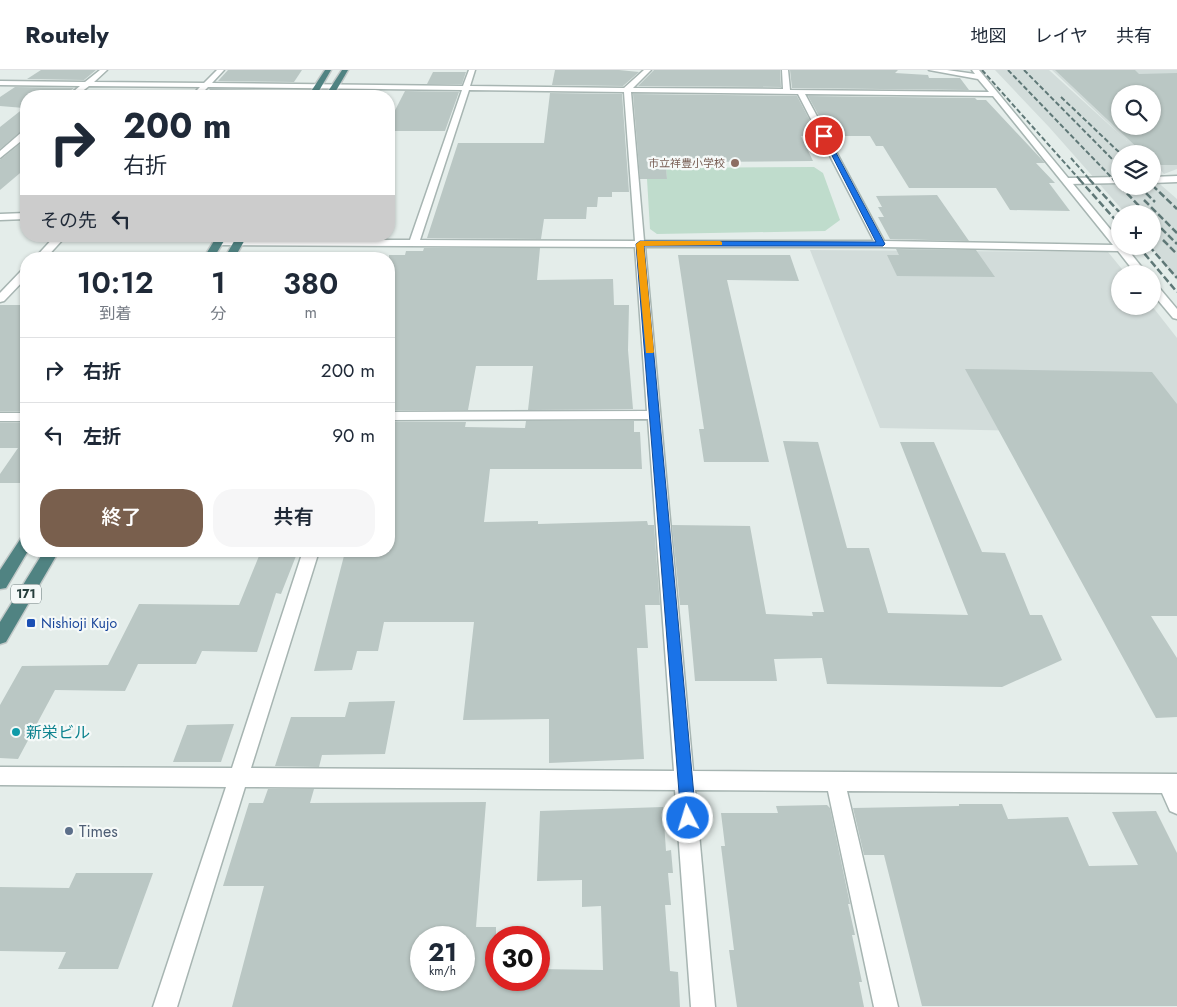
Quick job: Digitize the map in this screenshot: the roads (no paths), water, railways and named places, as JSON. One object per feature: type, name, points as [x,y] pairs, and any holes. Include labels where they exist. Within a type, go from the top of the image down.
[{"type":"highway","points":[[316,90],[328,70]]},
{"type":"highway","points":[[333,90],[345,70]]},
{"type":"highway","name":"171","points":[[0,583],[20,551]]},
{"type":"highway","name":"171","points":[[0,637],[48,557]]},
{"type":"street","points":[[79,90],[104,70]]},
{"type":"street","points":[[201,90],[221,70]]},
{"type":"street","points":[[414,243],[472,70]]},
{"type":"street","points":[[627,89],[648,70]]},
{"type":"street","points":[[785,70],[787,91]]},
{"type":"street","points":[[932,70],[978,73],[1111,235]]},
{"type":"street","points":[[0,82],[996,94]]},
{"type":"street","points":[[627,89],[704,1007]]},
{"type":"street","points":[[800,91],[881,244]]},
{"type":"street","points":[[0,155],[20,139]]},
{"type":"street","points":[[1161,180],[1177,179]]},
{"type":"street","points":[[1068,181],[1111,180]]},
{"type":"street","points":[[0,216],[20,216]]},
{"type":"street","points":[[45,252],[55,242]]},
{"type":"street","points":[[356,242],[881,244],[1111,248]]},
{"type":"street","points":[[1127,255],[1135,265]]},
{"type":"street","points":[[0,299],[20,278]]},
{"type":"street","points":[[1161,297],[1177,316]]},
{"type":"street","points":[[395,416],[655,415]]},
{"type":"street","points":[[0,416],[20,416]]},
{"type":"street","points":[[165,1007],[309,557]]},
{"type":"street","points":[[0,776],[1172,784],[1177,804]]},
{"type":"street","points":[[835,782],[886,1007]]},
{"type":"railway","points":[[982,70],[1080,180]]},
{"type":"railway","points":[[1008,70],[1111,177]]},
{"type":"railway","points":[[1024,70],[1111,158]]},
{"type":"railway","points":[[1061,97],[1112,145]]},
{"type":"railway","points":[[1071,158],[1090,180]]},
{"type":"railway","points":[[1079,179],[1111,215]]},
{"type":"railway","points":[[1089,179],[1113,205]]},
{"type":"railway","points":[[1161,194],[1177,209]]},
{"type":"railway","points":[[1129,195],[1138,205]]},
{"type":"railway","points":[[1148,195],[1155,202]]},
{"type":"railway","points":[[1144,200],[1177,233]]},
{"type":"railway","points":[[1161,228],[1177,244]]},
{"type":"railway","points":[[1163,240],[1177,254]]},
{"type":"railway","points":[[1146,255],[1177,292]]},
{"type":"railway","points":[[1157,255],[1177,278]]},
{"type":"place","name":"市立祥豊小学校","points":[[735,163]]},
{"type":"place","name":"Nishioji Kujo","points":[[31,623]]},
{"type":"place","name":"新栄ビル","points":[[16,732]]},
{"type":"place","name":"Times","points":[[69,831]]}]
